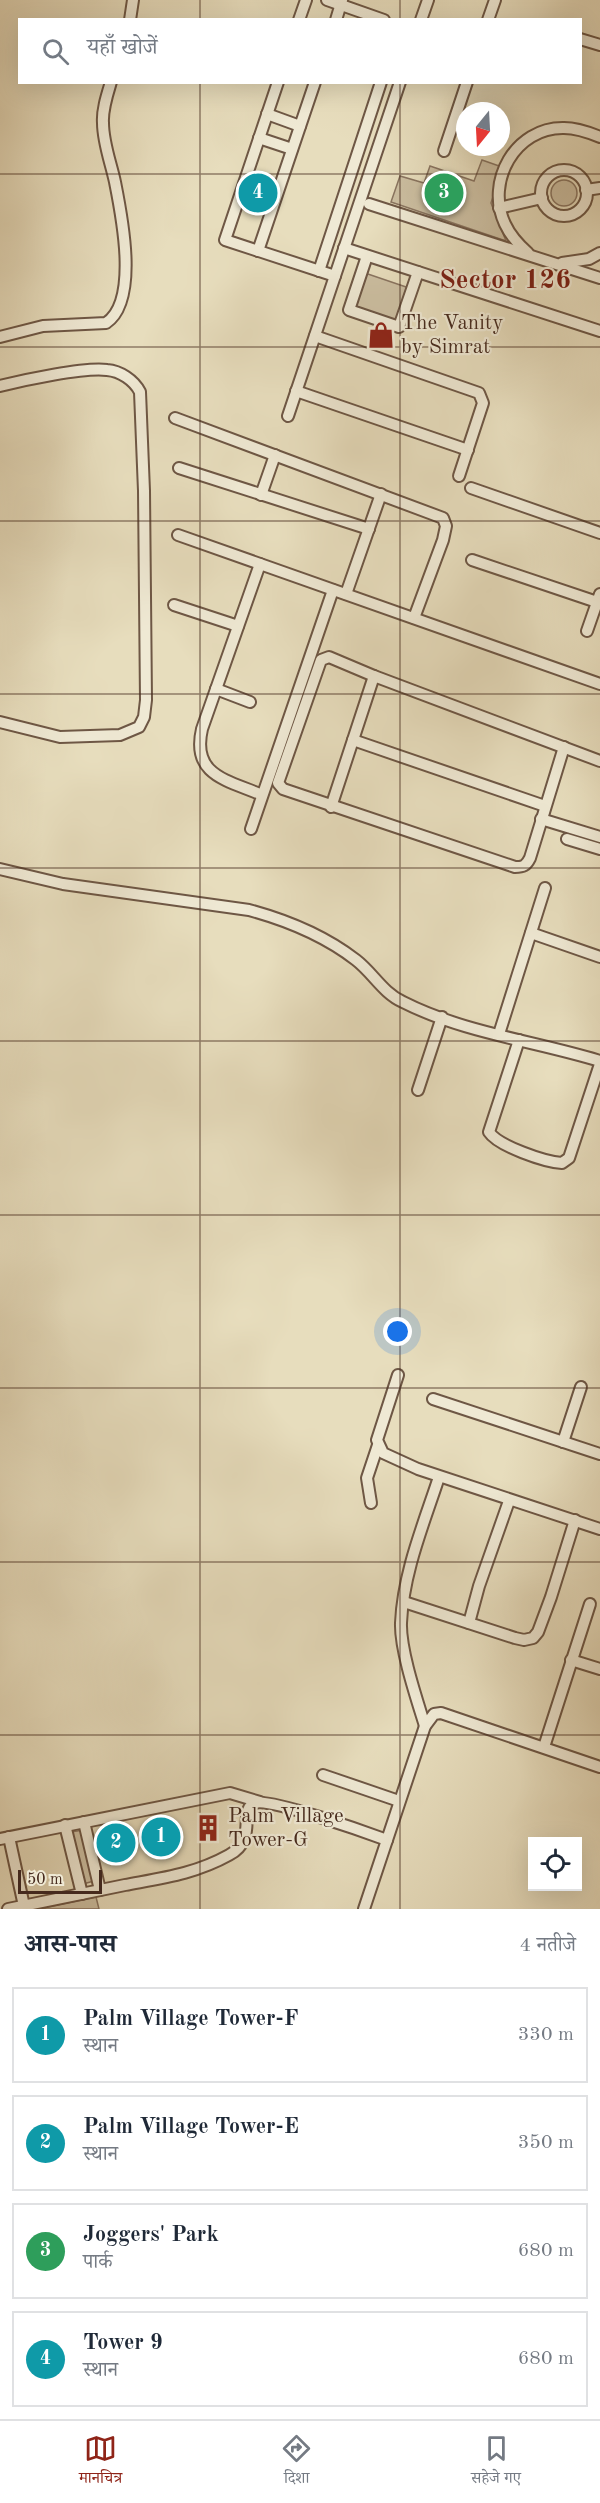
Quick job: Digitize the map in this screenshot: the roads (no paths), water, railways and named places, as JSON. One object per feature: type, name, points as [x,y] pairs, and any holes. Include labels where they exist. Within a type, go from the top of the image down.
[{"type":"street","points":[[130,18],[133,0]]},
{"type":"street","points":[[300,18],[306,0]]},
{"type":"street","points":[[327,0],[341,2],[379,18]]},
{"type":"street","points":[[422,18],[428,0]]},
{"type":"street","points":[[489,18],[495,0]]},
{"type":"street","points":[[337,18],[341,2]]},
{"type":"street","points":[[582,40],[600,45]]},
{"type":"street","points":[[0,337],[43,326],[106,323],[115,318],[121,309],[126,278],[124,245],[116,185],[103,123],[111,84]]},
{"type":"street","points":[[277,84],[225,240],[335,276]]},
{"type":"street","points":[[258,251],[314,84]]},
{"type":"street","points":[[319,271],[380,84]]},
{"type":"street","points":[[288,416],[399,84]]},
{"type":"street","points":[[444,151],[466,84]]},
{"type":"street","points":[[267,114],[300,126]]},
{"type":"street","points":[[531,256],[516,242],[505,226],[499,208],[498,189],[502,170],[512,153],[526,140],[544,131],[563,128],[582,130],[600,137]]},
{"type":"street","points":[[259,138],[292,149]]},
{"type":"street","points":[[563,170],[578,175],[586,190],[585,202],[581,208],[569,216],[549,211],[542,198],[543,183],[555,172],[563,170]]},
{"type":"street","points":[[586,190],[600,188]]},
{"type":"street","points":[[499,208],[542,198]]},
{"type":"street","points":[[369,204],[600,278]]},
{"type":"street","points":[[344,248],[600,331]]},
{"type":"street","points":[[552,263],[571,263],[589,259],[600,253]]},
{"type":"street","points":[[367,256],[349,310],[399,327],[418,272]]},
{"type":"street","points":[[315,336],[479,393],[483,398],[483,404],[459,476]]},
{"type":"street","points":[[0,386],[82,371],[107,370],[123,375],[138,387],[144,490],[146,700],[144,717],[139,727],[120,735],[60,737],[0,722]]},
{"type":"street","points":[[296,391],[468,450]]},
{"type":"street","points":[[175,418],[439,514],[445,520],[446,526],[443,540],[414,618]]},
{"type":"street","points":[[261,495],[275,455]]},
{"type":"street","points":[[179,468],[369,529]]},
{"type":"street","points":[[471,488],[600,533]]},
{"type":"street","points":[[346,594],[381,494]]},
{"type":"street","points":[[178,535],[600,684]]},
{"type":"street","points":[[472,560],[599,598],[587,631]]},
{"type":"street","points":[[260,564],[200,741],[201,757],[213,774],[262,795]]},
{"type":"street","points":[[250,829],[333,590]]},
{"type":"street","points":[[174,605],[238,626]]},
{"type":"street","points":[[564,747],[527,864],[522,867],[515,867],[331,807],[288,792],[278,783],[321,660],[328,657],[374,676],[564,747],[600,761]]},
{"type":"street","points":[[331,807],[374,676]]},
{"type":"street","points":[[216,689],[250,702]]},
{"type":"street","points":[[353,740],[545,806]]},
{"type":"street","points":[[541,819],[600,837]]},
{"type":"street","points":[[567,839],[600,849]]},
{"type":"street","points":[[0,869],[63,884],[249,910],[269,915],[291,923],[355,959],[390,995],[404,1003],[442,1017],[600,1063],[569,1158],[562,1162],[551,1161],[499,1142],[489,1132],[519,1040]]},
{"type":"street","points":[[499,1034],[545,888]]},
{"type":"street","points":[[531,933],[600,957]]},
{"type":"street","points":[[418,1090],[442,1017]]},
{"type":"street","points":[[398,1375],[377,1440],[383,1453],[397,1461],[440,1477],[600,1529]]},
{"type":"street","points":[[563,1442],[581,1387]]},
{"type":"street","points":[[433,1399],[600,1454]]},
{"type":"street","points":[[371,1503],[367,1478],[378,1445]]},
{"type":"street","points":[[425,1726],[401,1623],[416,1550],[440,1477]]},
{"type":"street","points":[[469,1623],[479,1586],[509,1501]]},
{"type":"street","points":[[404,1602],[515,1638],[524,1640],[533,1638],[543,1619],[575,1520]]},
{"type":"street","points":[[544,1747],[590,1604]]},
{"type":"street","points":[[572,1660],[600,1669]]},
{"type":"street","points":[[364,1909],[425,1726],[434,1714],[441,1713],[600,1767]]},
{"type":"street","points":[[322,1775],[399,1801]]},
{"type":"street","points":[[24,1906],[5,1838],[230,1793],[387,1840]]},
{"type":"street","points":[[8,1909],[184,1875],[240,1848],[245,1842],[250,1806],[260,1802]]},
{"type":"street","points":[[84,1822],[100,1890]]},
{"type":"street","points":[[65,1826],[81,1894]]},
{"type":"place","name":"Tower 9","points":[[258,193]]},
{"type":"place","name":"Joggers' Park","points":[[444,193]]},
{"type":"place","name":"The Vanity by Simrat","points":[[381,335]]},
{"type":"place","name":"Palm Village Tower-G","points":[[208,1828]]},
{"type":"place","name":"Palm Village Tower-F","points":[[161,1837]]},
{"type":"place","name":"Palm Village Tower-E","points":[[116,1843]]},
{"type":"district","name":"Sector 126","points":[[505,280]]}]
